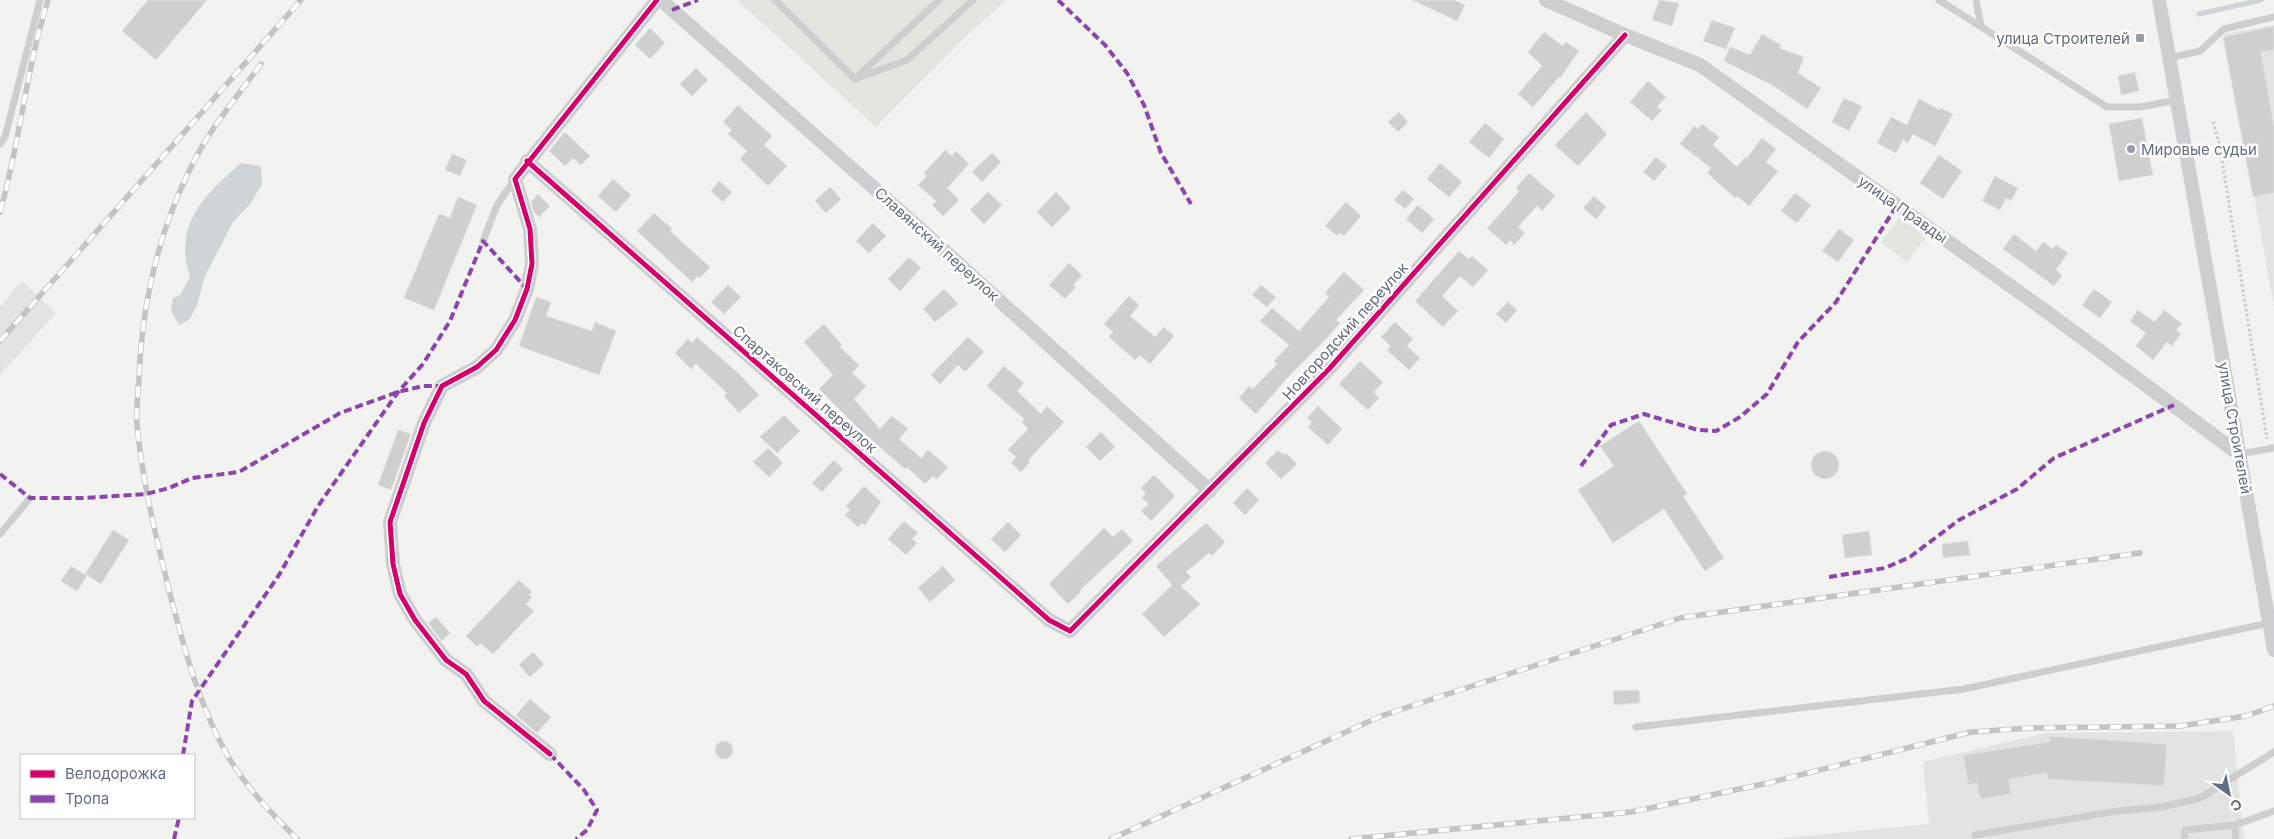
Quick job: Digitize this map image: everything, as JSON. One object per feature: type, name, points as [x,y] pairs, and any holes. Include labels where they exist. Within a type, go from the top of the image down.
[{"type":"street","points":[[550,754],[484,701],[466,674],[446,660],[415,620],[400,594],[393,564],[390,522],[424,423],[442,386],[477,367],[496,350],[515,320],[527,289],[532,264],[530,229],[515,179],[657,0]]},
{"type":"street","name":"Славянский переулок","points":[[661,0],[917,226],[1210,491]]},
{"type":"street","name":"улица Правды","points":[[1546,0],[1625,35],[1700,65],[2047,312],[2239,454]]},
{"type":"street","name":"улица Строителей","points":[[2159,0],[2274,650]]},
{"type":"street","name":"Новгородский переулок","points":[[1070,631],[1330,369],[1625,35]]},
{"type":"street","name":"Спартаковский переулок","points":[[527,162],[1049,620],[1070,631]]},
{"type":"lane","points":[[0,144],[6,137],[40,0]]},
{"type":"lane","points":[[775,0],[855,79]]},
{"type":"lane","points":[[855,79],[939,0]]},
{"type":"lane","points":[[855,79],[907,60],[973,0]]},
{"type":"lane","points":[[1939,0],[2107,107],[2140,107],[2177,100]]},
{"type":"lane","points":[[1976,0],[1981,26]]},
{"type":"lane","points":[[2169,58],[2200,51],[2224,29],[2274,17]]},
{"type":"lane","points":[[483,242],[497,205],[515,179]]},
{"type":"lane","points":[[2239,454],[2271,449]]},
{"type":"lane","points":[[0,534],[30,498]]},
{"type":"lane","points":[[1636,727],[1964,689],[2269,622]]},
{"type":"lane","points":[[1976,835],[2117,811],[2162,808],[2200,798],[2274,752]]},
{"type":"lane","points":[[2184,839],[2185,830],[2235,825],[2274,811]]},
{"type":"lane","points":[[2235,825],[2236,839]]},
{"type":"path","points":[[2213,122],[2219,142],[2271,449]]},
{"type":"shaded area","points":[[737,0],[1006,0],[959,43],[876,127]]},
{"type":"shaded area","points":[[2274,25],[2274,307],[2225,34]]},
{"type":"shaded area","points":[[241,163],[261,166],[262,184],[250,204],[233,222],[205,276],[197,305],[189,320],[179,325],[171,311],[173,298],[180,295],[190,277],[186,258],[186,241],[189,226],[196,212],[215,186]]},
{"type":"shaded area","points":[[1899,217],[1926,237],[1907,262],[1881,242]]},
{"type":"shaded area","points":[[22,281],[56,313],[0,375],[0,307]]},
{"type":"shaded area","points":[[2233,731],[2244,839],[1774,839],[1929,824],[1923,762],[2046,733]]},
{"type":"building","points":[[148,0],[207,0],[156,60],[122,31]]},
{"type":"building","points":[[1412,0],[1454,0],[1465,5],[1457,21]]},
{"type":"building","points":[[1659,0],[1679,3],[1672,26],[1652,20]]},
{"type":"building","points":[[1712,20],[1735,28],[1726,49],[1703,41]]},
{"type":"building","points":[[2274,26],[2274,50],[2261,52],[2274,126],[2274,193],[2253,197],[2223,37]]},
{"type":"building","points":[[650,28],[665,43],[650,59],[635,45]]},
{"type":"building","points":[[1544,32],[1563,46],[1566,42],[1579,51],[1560,78],[1533,107],[1518,94],[1542,66],[1528,52]]},
{"type":"building","points":[[1762,34],[1781,45],[1779,48],[1804,57],[1798,73],[1821,88],[1807,109],[1772,85],[1724,61],[1730,47],[1750,55]]},
{"type":"building","points":[[696,68],[708,80],[692,96],[680,84]]},
{"type":"building","points":[[2135,72],[2139,91],[2121,95],[2118,76]]},
{"type":"building","points":[[1648,81],[1666,97],[1657,107],[1662,110],[1652,121],[1630,102]]},
{"type":"building","points":[[1844,98],[1862,106],[1849,131],[1832,122]]},
{"type":"building","points":[[1919,99],[1940,110],[1941,108],[1953,114],[1935,146],[1913,134],[1908,143],[1903,140],[1896,153],[1877,143],[1891,117],[1907,125]]},
{"type":"building","points":[[738,105],[772,136],[764,145],[787,166],[768,186],[740,159],[747,151],[728,134],[732,130],[723,122]]},
{"type":"building","points":[[1399,112],[1408,122],[1398,132],[1388,122]]},
{"type":"building","points":[[1586,112],[1607,134],[1578,166],[1555,145]]},
{"type":"building","name":"Мировые судьи","points":[[2142,118],[2153,175],[2119,181],[2109,124]]},
{"type":"building","points":[[1485,123],[1504,139],[1489,158],[1469,142]]},
{"type":"building","points":[[1702,124],[1719,137],[1713,145],[1737,167],[1745,157],[1746,159],[1762,138],[1776,149],[1766,162],[1778,171],[1749,206],[1737,196],[1735,198],[1707,173],[1711,168],[1680,144],[1694,126],[1698,129]]},
{"type":"building","points":[[565,132],[590,156],[581,165],[573,158],[565,166],[549,151]]},
{"type":"building","points":[[945,150],[952,156],[956,151],[969,164],[947,188],[959,200],[943,216],[932,205],[936,201],[918,185],[927,176],[924,173]]},
{"type":"building","points":[[992,153],[1001,162],[982,182],[972,172]]},
{"type":"building","points":[[452,154],[467,160],[460,176],[445,170]]},
{"type":"building","points":[[1939,155],[1962,171],[1943,199],[1920,183]]},
{"type":"building","points":[[1656,157],[1667,166],[1654,181],[1643,172]]},
{"type":"building","points":[[1440,163],[1462,182],[1449,197],[1427,179]]},
{"type":"building","points":[[1529,173],[1555,196],[1542,211],[1537,206],[1518,227],[1525,233],[1514,245],[1510,240],[1506,245],[1487,228],[1519,191],[1516,188]]},
{"type":"building","points":[[1995,176],[2018,188],[2011,201],[2006,198],[2000,210],[1982,201]]},
{"type":"building","points":[[613,179],[631,195],[616,212],[598,196]]},
{"type":"building","points":[[719,181],[732,192],[723,202],[711,191]]},
{"type":"building","points":[[830,187],[841,199],[826,213],[815,201]]},
{"type":"building","points":[[1403,190],[1414,199],[1405,209],[1394,200]]},
{"type":"building","points":[[988,192],[1002,205],[984,224],[970,210]]},
{"type":"building","points":[[1056,192],[1071,208],[1052,227],[1037,212]]},
{"type":"building","points":[[1795,193],[1811,205],[1797,223],[1781,211]]},
{"type":"building","points":[[538,194],[550,206],[539,217],[534,212],[531,202]]},
{"type":"building","points":[[1594,196],[1606,207],[1596,219],[1583,208]]},
{"type":"building","points":[[458,197],[477,205],[434,310],[404,298],[439,214],[450,218]]},
{"type":"building","points":[[1346,202],[1361,216],[1344,236],[1339,233],[1337,236],[1325,226]]},
{"type":"building","points":[[1418,205],[1434,219],[1422,233],[1406,219]]},
{"type":"building","points":[[654,213],[672,229],[670,231],[710,267],[700,278],[698,276],[692,282],[637,231]]},
{"type":"building","points":[[873,223],[886,236],[869,253],[856,241]]},
{"type":"building","points":[[1839,229],[1854,240],[1838,262],[1822,251]]},
{"type":"building","points":[[2014,234],[2036,251],[2043,242],[2053,249],[2056,245],[2068,253],[2056,270],[2062,275],[2054,286],[2003,249]]},
{"type":"building","points":[[1459,251],[1469,259],[1472,256],[1488,270],[1473,287],[1460,276],[1442,296],[1458,311],[1443,327],[1415,301]]},
{"type":"building","points":[[909,257],[921,268],[900,291],[888,279]]},
{"type":"building","points":[[1069,263],[1082,275],[1073,285],[1076,287],[1065,299],[1049,285]]},
{"type":"building","points":[[1344,272],[1364,290],[1336,320],[1340,323],[1289,376],[1256,414],[1239,398],[1249,386],[1253,389],[1277,364],[1274,361],[1289,345],[1260,321],[1272,308],[1299,331],[1329,297],[1325,293]]},
{"type":"building","points":[[728,285],[741,297],[724,314],[711,302]]},
{"type":"building","points":[[1261,285],[1276,297],[1267,307],[1252,295]]},
{"type":"building","points":[[944,289],[958,304],[935,322],[923,309]]},
{"type":"building","points":[[2094,289],[2112,302],[2100,318],[2082,305]]},
{"type":"building","points":[[1129,296],[1139,305],[1130,316],[1155,337],[1164,327],[1174,336],[1150,364],[1140,355],[1135,360],[1109,337],[1113,332],[1104,324]]},
{"type":"building","points":[[536,297],[551,302],[546,316],[592,331],[595,322],[616,331],[599,375],[519,346]]},
{"type":"building","points":[[1508,302],[1517,310],[1506,323],[1496,314]]},
{"type":"building","points":[[2138,310],[2155,322],[2164,310],[2182,324],[2176,330],[2181,334],[2172,346],[2167,342],[2153,360],[2136,346],[2146,333],[2130,321]]},
{"type":"building","points":[[1395,322],[1413,339],[1407,346],[1420,358],[1409,370],[1387,350],[1391,347],[1381,337]]},
{"type":"building","points":[[824,324],[842,345],[840,347],[859,365],[852,373],[866,386],[854,399],[880,429],[892,416],[908,429],[899,439],[921,458],[928,450],[948,467],[937,479],[933,476],[925,484],[907,467],[905,469],[861,431],[819,389],[833,375],[804,342]]},
{"type":"building","points":[[697,337],[738,373],[759,395],[739,413],[724,396],[727,393],[696,364],[691,369],[675,353],[688,339],[692,343]]},
{"type":"building","points":[[968,337],[984,352],[965,372],[958,365],[940,384],[931,375]]},
{"type":"building","points":[[1360,361],[1383,382],[1374,392],[1379,398],[1368,410],[1339,384]]},
{"type":"building","points":[[1004,366],[1024,383],[1017,391],[1041,414],[1047,406],[1064,422],[1028,460],[1030,462],[1021,472],[1011,463],[1016,457],[1008,450],[1028,429],[1022,422],[1024,419],[987,386]]},
{"type":"building","points":[[1318,406],[1342,429],[1328,445],[1308,427],[1312,422],[1307,418]]},
{"type":"building","points":[[784,415],[800,431],[777,453],[760,437]]},
{"type":"building","points":[[1639,421],[1687,494],[1683,496],[1724,558],[1705,571],[1664,509],[1613,543],[1578,490],[1614,466],[1600,446]]},
{"type":"building","points":[[398,430],[411,434],[391,490],[378,485]]},
{"type":"building","points":[[1101,432],[1115,447],[1100,461],[1086,447]]},
{"type":"building","points":[[768,448],[783,463],[769,477],[753,462]]},
{"type":"building","points":[[1278,450],[1284,455],[1286,453],[1297,464],[1281,479],[1265,463]]},
{"type":"building","points":[[1825,451],[1835,455],[1839,465],[1835,475],[1825,479],[1815,475],[1811,465],[1815,455]]},
{"type":"building","points":[[834,460],[843,469],[822,492],[812,483]]},
{"type":"building","points":[[1154,475],[1175,496],[1151,521],[1141,511],[1149,504],[1142,498],[1146,493],[1141,488]]},
{"type":"building","points":[[864,486],[881,502],[865,525],[862,523],[858,527],[845,515],[850,510],[846,506]]},
{"type":"building","points":[[1247,488],[1259,500],[1245,515],[1233,503]]},
{"type":"building","points":[[904,521],[918,533],[912,539],[917,543],[906,555],[888,539]]},
{"type":"building","points":[[1008,522],[1021,535],[1005,552],[991,539]]},
{"type":"building","points":[[1206,523],[1225,542],[1212,556],[1209,553],[1186,572],[1191,577],[1181,586],[1200,604],[1164,637],[1142,614],[1172,585],[1156,566]]},
{"type":"building","points":[[1104,528],[1113,537],[1122,529],[1133,541],[1080,590],[1081,592],[1068,604],[1049,584]]},
{"type":"building","points":[[113,530],[129,540],[101,584],[85,574]]},
{"type":"building","points":[[1869,531],[1872,555],[1845,558],[1842,535]]},
{"type":"building","points":[[1968,541],[1970,555],[1943,558],[1942,544]]},
{"type":"building","points":[[71,566],[87,576],[77,591],[61,581]]},
{"type":"building","points":[[943,566],[955,580],[930,602],[918,588]]},
{"type":"building","points":[[519,580],[532,592],[529,595],[532,597],[526,604],[534,611],[493,654],[480,643],[477,647],[466,636]]},
{"type":"building","points":[[436,617],[450,633],[442,641],[428,623]]},
{"type":"building","points":[[533,652],[544,664],[530,677],[519,665]]},
{"type":"building","points":[[1639,690],[1640,703],[1614,705],[1613,691]]},
{"type":"building","points":[[530,699],[551,717],[537,733],[516,715]]},
{"type":"building","points":[[2049,736],[2167,744],[2164,786],[2047,779],[2047,773],[2009,779],[2011,794],[1980,799],[1977,783],[1968,785],[1963,755],[2049,742]]},
{"type":"building","points":[[720,741],[728,741],[733,746],[731,757],[720,759],[715,754],[715,746]]},
{"type":"waterway","points":[[2199,14],[2261,0]]},
{"type":"railway","points":[[0,212],[13,159],[40,26],[48,0]]},
{"type":"railway","points":[[0,341],[301,0]]},
{"type":"railway","points":[[261,64],[205,141],[190,169],[169,219],[148,297],[141,351],[137,424],[146,487],[169,590],[193,676],[209,718],[236,769],[260,800],[297,839]]},
{"type":"railway","points":[[1111,839],[1381,716],[1680,618],[2140,553]]},
{"type":"railway","points":[[1351,839],[1631,812],[1768,783],[1971,732],[2031,728],[2180,726],[2246,716],[2274,706]]},
{"type":"marked path","points":[[672,10],[698,0]]},
{"type":"marked path","points":[[1058,0],[1105,45],[1127,73],[1144,105],[1161,153],[1191,204]]},
{"type":"marked path","points":[[1581,466],[1611,425],[1644,414],[1698,430],[1716,431],[1740,417],[1767,394],[1798,342],[1836,302],[1897,205]]},
{"type":"marked path","points":[[183,754],[192,701],[279,575],[318,506],[398,392],[423,364],[450,321],[483,241],[527,289]]},
{"type":"marked path","points":[[0,474],[30,498],[83,498],[146,494],[169,488],[192,478],[239,472],[340,413],[398,392],[423,386],[442,386]]},
{"type":"marked path","points":[[1829,577],[1885,568],[1910,557],[1959,520],[2017,489],[2054,458],[2174,405]]},
{"type":"marked path","points":[[550,754],[584,790],[597,810],[587,830],[576,839]]},
{"type":"marked path","points":[[174,839],[179,819]]},
{"type":"cycle path","points":[[550,754],[484,701],[466,674],[446,660],[415,620],[400,594],[393,564],[390,522],[424,423],[442,386],[477,367],[496,350],[515,320],[527,289],[532,264],[530,229],[515,179],[657,0]]},
{"type":"cycle path","points":[[527,161],[1049,620],[1070,631],[1329,369],[1625,35]]},
{"type":"place","name":"улица Строителей","points":[[2140,38]]},
{"type":"place","name":"Мировые судьи","points":[[2131,149]]}]
